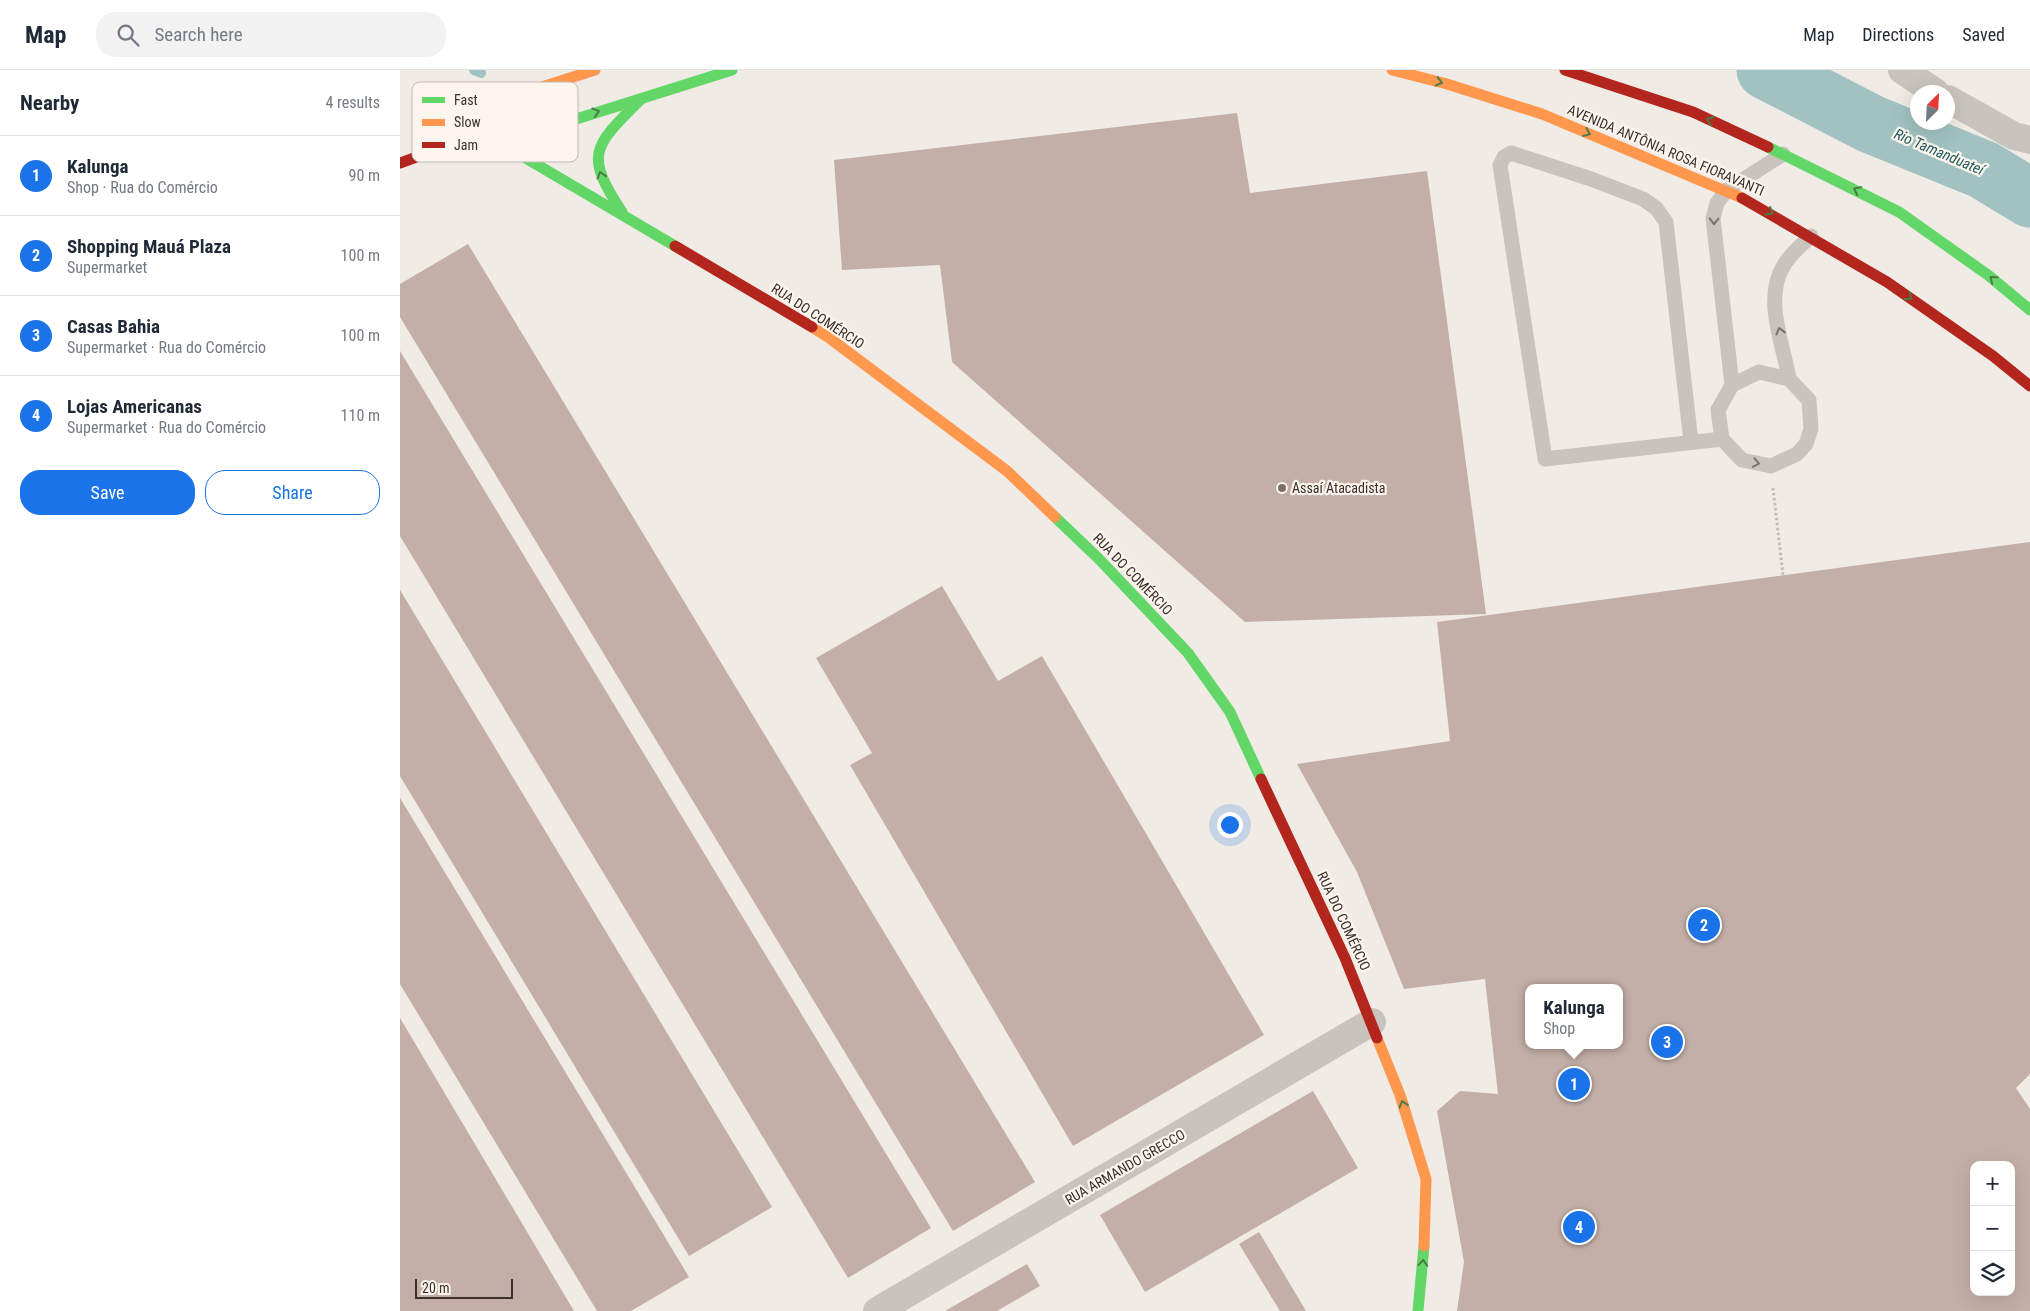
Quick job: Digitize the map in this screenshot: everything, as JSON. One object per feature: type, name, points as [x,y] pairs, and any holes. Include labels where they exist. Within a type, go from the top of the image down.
[{"type":"main road","points":[[557,82],[594,70]]},
{"type":"main road","points":[[578,118],[732,70]]},
{"type":"main road","name":"AVENIDA ANTÔNIA ROSA FIORAVANTI","points":[[1392,70],[1447,84],[1542,114],[1727,190],[1763,208],[1887,282],[1993,356],[2030,386]]},
{"type":"main road","points":[[1565,70],[1693,112],[1783,154],[1899,212],[1988,275],[2030,310]]},
{"type":"main road","points":[[625,217],[602,180],[598,154],[602,140],[642,98]]},
{"type":"main road","points":[[400,163],[412,159]]},
{"type":"main road","name":"RUA DO COMÉRCIO","points":[[532,162],[828,337],[1007,471],[1099,559],[1188,653],[1230,712],[1372,1022],[1400,1095],[1426,1179],[1423,1266],[1418,1311]]},
{"type":"street","points":[[1902,70],[1924,85]]},
{"type":"street","points":[[1955,103],[2014,136],[2030,140]]},
{"type":"street","name":"RUA ARMANDO GRECCO","points":[[877,1311],[1372,1022]]},
{"type":"lane","points":[[1692,442],[1666,222],[1656,208],[1642,199],[1600,182],[1511,154],[1504,157],[1500,165],[1545,459],[1722,439]]},
{"type":"lane","points":[[1732,385],[1713,218],[1717,203],[1727,190],[1783,154]]},
{"type":"lane","points":[[1789,378],[1759,372],[1732,385],[1718,410],[1722,439],[1742,460],[1771,466],[1797,454],[1806,444],[1811,429],[1809,400],[1789,378],[1773,306],[1776,282],[1785,264],[1811,236]]},
{"type":"path","points":[[1771,466],[1783,575]]},
{"type":"building","name":"Assaí Atacadista","points":[[1237,113],[1250,193],[1427,171],[1486,614],[1245,622],[952,362],[940,265],[842,270],[834,160]]},
{"type":"building","points":[[468,244],[1035,1182],[953,1231],[400,317],[400,284]]},
{"type":"building","points":[[400,351],[931,1228],[848,1278],[400,536]]},
{"type":"building","points":[[2030,542],[2030,1074],[2016,1088],[2030,1109],[2030,1311],[1457,1311],[1464,1262],[1437,1111],[1460,1091],[1498,1094],[1485,979],[1404,989],[1357,872],[1297,764],[1450,741],[1437,622]]},
{"type":"building","points":[[942,586],[998,681],[1042,656],[1264,1035],[1073,1146],[850,765],[872,753],[816,658]]},
{"type":"building","points":[[400,590],[772,1207],[689,1256],[400,776]]},
{"type":"building","points":[[400,798],[689,1277],[631,1311],[597,1311],[400,984]]},
{"type":"building","points":[[400,1018],[574,1311],[400,1311]]},
{"type":"building","points":[[1313,1091],[1358,1168],[1145,1292],[1100,1215]]},
{"type":"building","points":[[1259,1232],[1306,1311],[1280,1311],[1239,1244]]},
{"type":"building","points":[[1027,1264],[1040,1286],[997,1311],[945,1311]]},
{"type":"waterway","points":[[474,70],[481,73]]},
{"type":"waterway","name":"Rio Tamanduateí","points":[[1766,70],[1871,124],[1984,170],[2030,198]]},
{"type":"traffic: fast","points":[[578,118],[732,70]]},
{"type":"traffic: fast","points":[[622,212],[602,177],[599,152],[612,129],[640,100]]},
{"type":"traffic: fast","points":[[1768,147],[1899,212],[1988,275],[2030,310]]},
{"type":"traffic: fast","points":[[532,162],[675,246]]},
{"type":"traffic: fast","points":[[1055,517],[1099,559],[1188,653],[1230,712],[1261,779]]},
{"type":"traffic: fast","points":[[1418,1311],[1424,1246]]},
{"type":"traffic: slow","points":[[557,82],[595,70]]},
{"type":"traffic: slow","points":[[1392,70],[1447,84],[1542,114],[1742,198]]},
{"type":"traffic: slow","points":[[812,327],[1007,471],[1055,517]]},
{"type":"traffic: slow","points":[[1377,1038],[1400,1095],[1426,1179],[1424,1246]]},
{"type":"traffic: jam","points":[[1565,70],[1693,112],[1768,147]]},
{"type":"traffic: jam","points":[[400,163],[412,159]]},
{"type":"traffic: jam","points":[[1742,198],[1887,282],[1993,356],[2030,386]]},
{"type":"traffic: jam","points":[[675,246],[812,327]]},
{"type":"traffic: jam","points":[[1261,779],[1345,958],[1377,1038]]},
{"type":"place","name":"Assaí Atacadista","points":[[1282,488]]},
{"type":"place","name":"Shopping Mauá Plaza","points":[[1704,925]]},
{"type":"place","name":"Casas Bahia","points":[[1667,1042]]},
{"type":"place","name":"Kalunga","points":[[1574,1084]]},
{"type":"place","name":"Lojas Americanas","points":[[1579,1227]]}]
